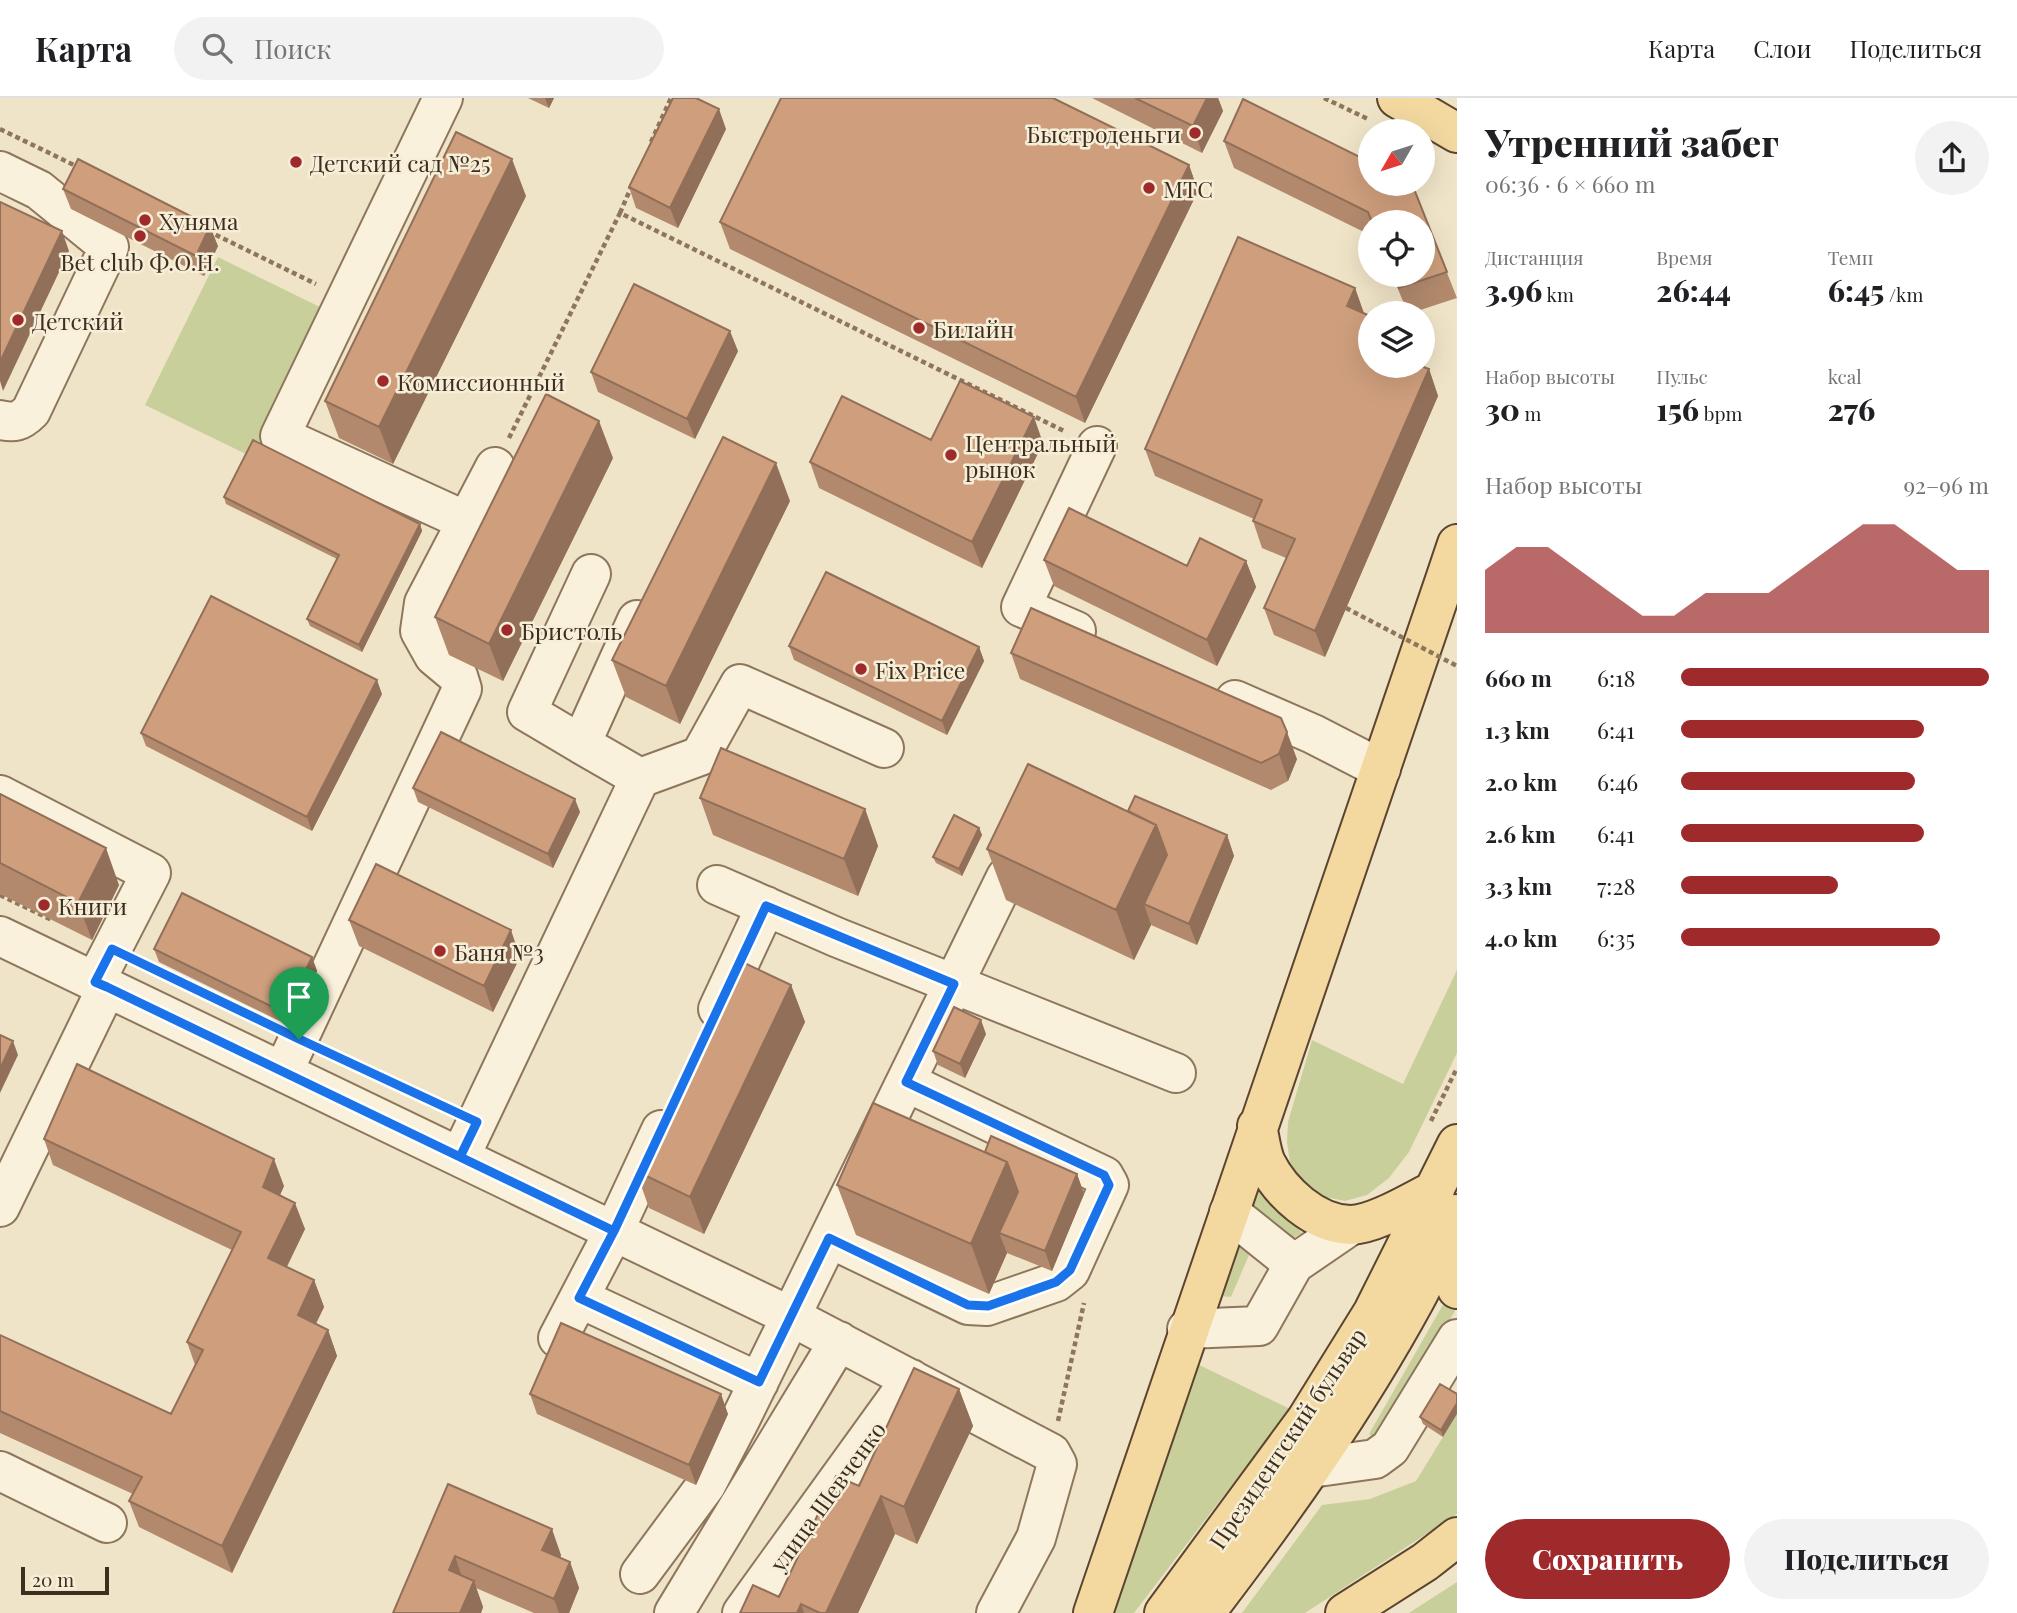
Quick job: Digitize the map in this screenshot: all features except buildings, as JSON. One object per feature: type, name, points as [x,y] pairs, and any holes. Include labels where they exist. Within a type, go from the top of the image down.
[{"type":"main road","points":[[1389,112],[1457,133]]},
{"type":"main road","points":[[1093,1613],[1187,1329],[1457,544]]},
{"type":"main road","points":[[1257,1126],[1265,1161],[1280,1185],[1301,1206],[1328,1220],[1351,1225],[1448,1210],[1451,1269],[1457,1289]]},
{"type":"main road","name":"Президентский бульвар","points":[[1205,1613],[1311,1468],[1415,1299],[1448,1210],[1457,1144]]},
{"type":"main road","name":"Президентский бульвар","points":[[1164,1613],[1306,1420],[1373,1312],[1448,1210]]},
{"type":"main road","points":[[1345,1613],[1425,1562],[1457,1537]]},
{"type":"street","points":[[443,98],[280,436],[466,521]]},
{"type":"street","points":[[0,172],[39,190],[109,247],[31,411],[23,420],[13,423],[0,420]]},
{"type":"street","points":[[1097,446],[1021,607],[1110,646]]},
{"type":"street","points":[[291,1055],[462,689],[458,676],[434,656],[421,631],[424,603],[495,467]]},
{"type":"street","points":[[592,574],[527,712],[640,778]]},
{"type":"street","points":[[581,744],[653,583]]},
{"type":"street","points":[[460,1157],[640,778],[700,756],[740,684],[884,748]]},
{"type":"street","points":[[1199,684],[1313,734],[1381,769]]},
{"type":"street","points":[[0,795],[151,873],[0,1207]]},
{"type":"street","points":[[640,1574],[706,1485],[1006,877]]},
{"type":"street","points":[[717,885],[1176,1073]]},
{"type":"street","points":[[702,1044],[766,906]]},
{"type":"street","points":[[0,936],[105,972],[291,1055],[460,1157],[839,1341],[1051,1452],[1057,1464],[1036,1538],[996,1613]]},
{"type":"street","points":[[829,1238],[968,1305],[988,1306],[1056,1282],[1070,1270],[1109,1185],[1104,1175],[906,1082]]},
{"type":"street","points":[[558,1338],[614,1231],[678,1094]]},
{"type":"street","points":[[1229,1212],[1293,1264]]},
{"type":"street","points":[[1187,1329],[1259,1326],[1293,1264],[1351,1225]]},
{"type":"street","points":[[579,1298],[759,1382]]},
{"type":"street","points":[[1311,1468],[1375,1459],[1390,1448],[1457,1339]]},
{"type":"street","points":[[674,1613],[839,1341]]},
{"type":"street","name":"улица Шевченко","points":[[742,1613],[911,1379]]},
{"type":"street","points":[[0,1471],[107,1522]]},
{"type":"path","points":[[651,144],[671,98]]},
{"type":"path","points":[[1324,98],[1389,112]]},
{"type":"path","points":[[0,129],[86,171]]},
{"type":"path","points":[[495,467],[635,179]]},
{"type":"path","points":[[620,213],[1097,446]]},
{"type":"path","points":[[197,225],[345,298]]},
{"type":"path","points":[[1346,608],[1457,666]]},
{"type":"path","points":[[0,895],[62,925]]},
{"type":"path","points":[[105,972],[291,1055],[477,1122]]},
{"type":"path","points":[[1051,1452],[1084,1302],[1070,1270]]},
{"type":"green space","points":[[218,257],[324,309],[252,457],[145,405]]},
{"type":"green space","points":[[1457,970],[1457,1053],[1409,1152],[1389,1178],[1367,1195],[1345,1201],[1321,1196],[1302,1180],[1290,1163],[1287,1142],[1288,1122],[1312,1040],[1403,1084]]},
{"type":"green space","points":[[1251,1174],[1302,1233],[1290,1240],[1242,1203]]},
{"type":"green space","points":[[1230,1238],[1249,1255],[1231,1297],[1209,1295]]},
{"type":"green space","points":[[1448,1296],[1455,1311],[1378,1440],[1369,1434]]},
{"type":"green space","points":[[1189,1360],[1290,1409],[1134,1613],[1107,1613]]},
{"type":"green space","points":[[1457,1414],[1457,1514],[1305,1613],[1242,1613],[1322,1505],[1370,1499],[1416,1481]]},
{"type":"green space","points":[[1457,1582],[1457,1613],[1409,1613]]},
{"type":"place","name":"Быстроденьги","points":[[1195,133]]},
{"type":"place","name":"Детский сад №25","points":[[296,162]]},
{"type":"place","name":"МТС","points":[[1149,188]]},
{"type":"place","name":"Хуняма","points":[[145,220]]},
{"type":"place","name":"Bet club Ф.О.Н.","points":[[140,236]]},
{"type":"place","name":"Детский","points":[[18,320]]},
{"type":"place","name":"Билайн","points":[[919,328]]},
{"type":"place","name":"Комиссионный","points":[[383,381]]},
{"type":"place","name":"Центральный рынок","points":[[951,455]]},
{"type":"place","name":"Бристоль","points":[[507,630]]},
{"type":"place","name":"Fix Price","points":[[861,669]]},
{"type":"place","name":"Книги","points":[[44,905]]},
{"type":"place","name":"Баня №3","points":[[440,951]]},
{"type":"route","points":[[299,1039],[112,949],[95,982],[614,1231],[579,1298],[759,1382],[829,1238],[968,1305],[988,1306],[1056,1282],[1070,1270],[1109,1185],[1104,1175],[906,1082],[954,984],[766,906],[614,1231],[460,1157],[477,1122],[299,1039]]}]
